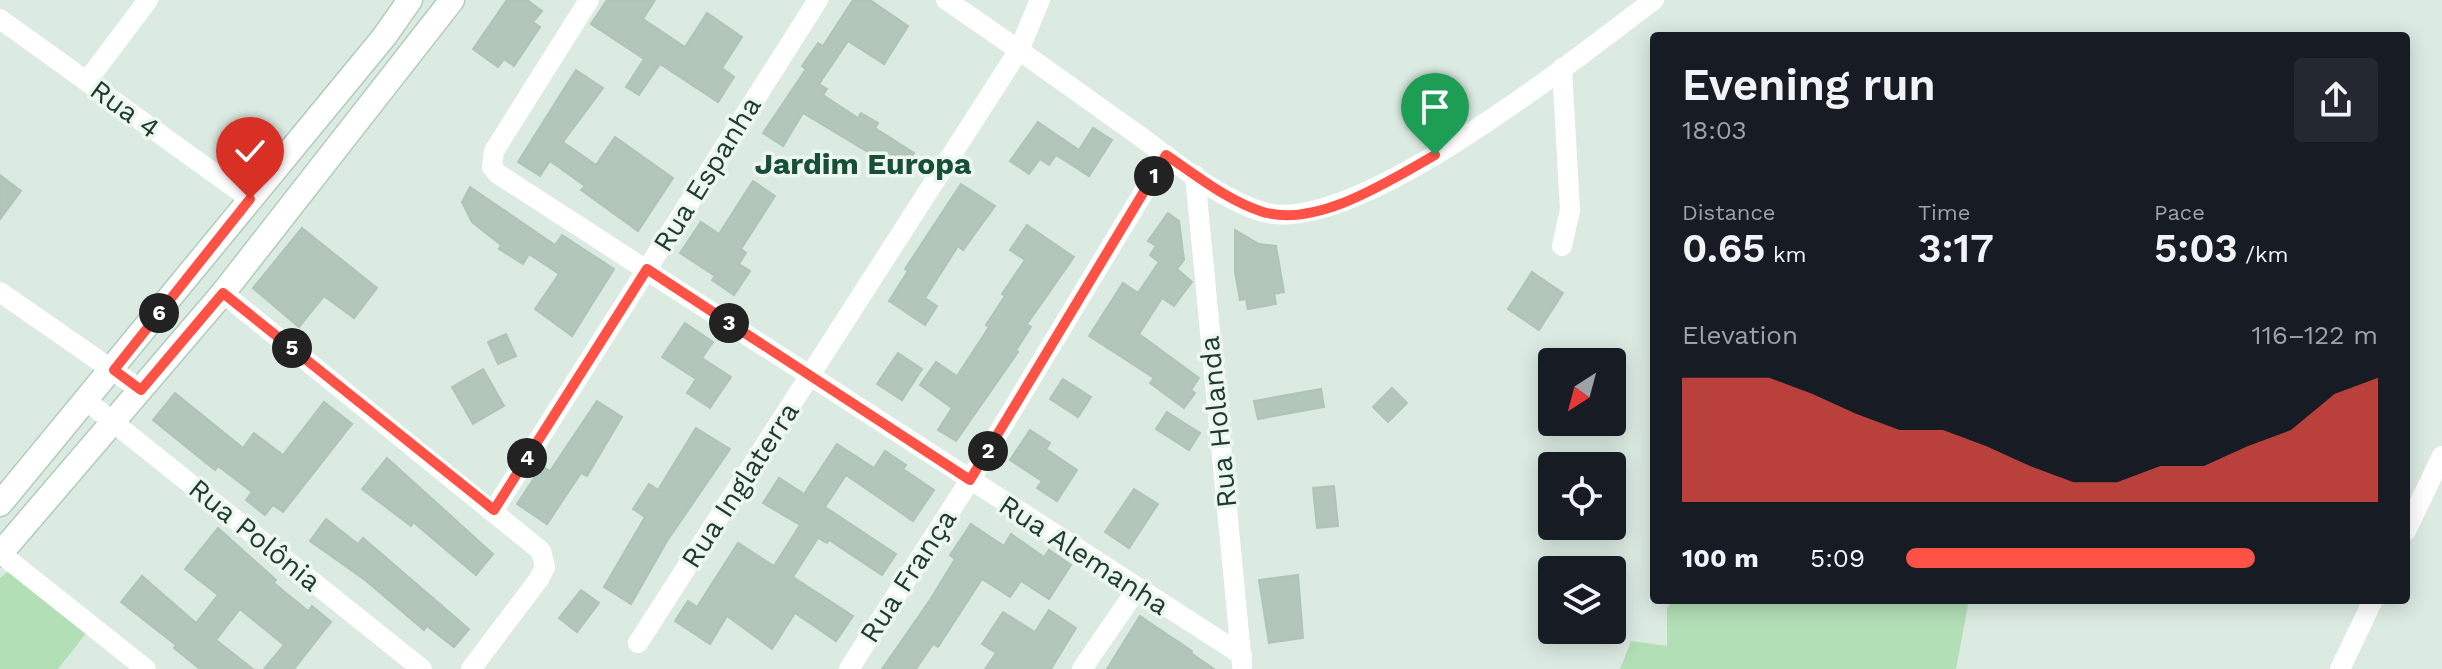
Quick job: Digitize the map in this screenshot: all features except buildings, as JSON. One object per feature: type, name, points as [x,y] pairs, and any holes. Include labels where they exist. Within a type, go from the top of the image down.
[{"type":"street","points":[[87,81],[148,0]]},
{"type":"street","points":[[0,504],[88,402],[384,37],[410,0]]},
{"type":"street","points":[[146,669],[0,553],[223,293],[452,0]]},
{"type":"street","name":"Rua Alemanha","points":[[589,0],[494,151],[492,160],[498,174],[1137,589],[1242,662]]},
{"type":"street","name":"Rua Espanha","points":[[494,510],[818,0]]},
{"type":"street","points":[[946,0],[1195,175],[1263,212],[1295,216],[1369,193],[1435,155],[1654,0]]},
{"type":"street","name":"Rua Inglaterra","points":[[638,643],[1019,50],[1040,0]]},
{"type":"street","name":"Rua 4","points":[[0,19],[250,199]]},
{"type":"street","points":[[1562,68],[1570,210],[1562,246]]},
{"type":"street","name":"Rua França","points":[[849,669],[970,480],[1166,155]]},
{"type":"street","name":"Rua Holanda","points":[[1195,175],[1242,662]]},
{"type":"street","points":[[0,292],[141,390]]},
{"type":"street","points":[[223,293],[494,510],[545,558],[539,579],[471,669]]},
{"type":"street","name":"Rua Polônia","points":[[88,402],[422,669]]},
{"type":"street","points":[[2410,523],[2442,456]]},
{"type":"street","points":[[1082,669],[1137,589]]},
{"type":"street","points":[[2340,669],[2371,604]]},
{"type":"green space","points":[[9,571],[87,632],[58,669],[0,669],[0,578]]},
{"type":"green space","points":[[1670,604],[1968,604],[1956,669],[1620,669],[1631,641],[1667,646]]},
{"type":"district","name":"Jardim Europa","points":[[863,163]]},
{"type":"route","points":[[250,199],[114,370],[141,390],[223,293],[494,510],[647,269],[970,480],[1166,155],[1233,198],[1263,212],[1295,216],[1369,193],[1435,155]]}]
